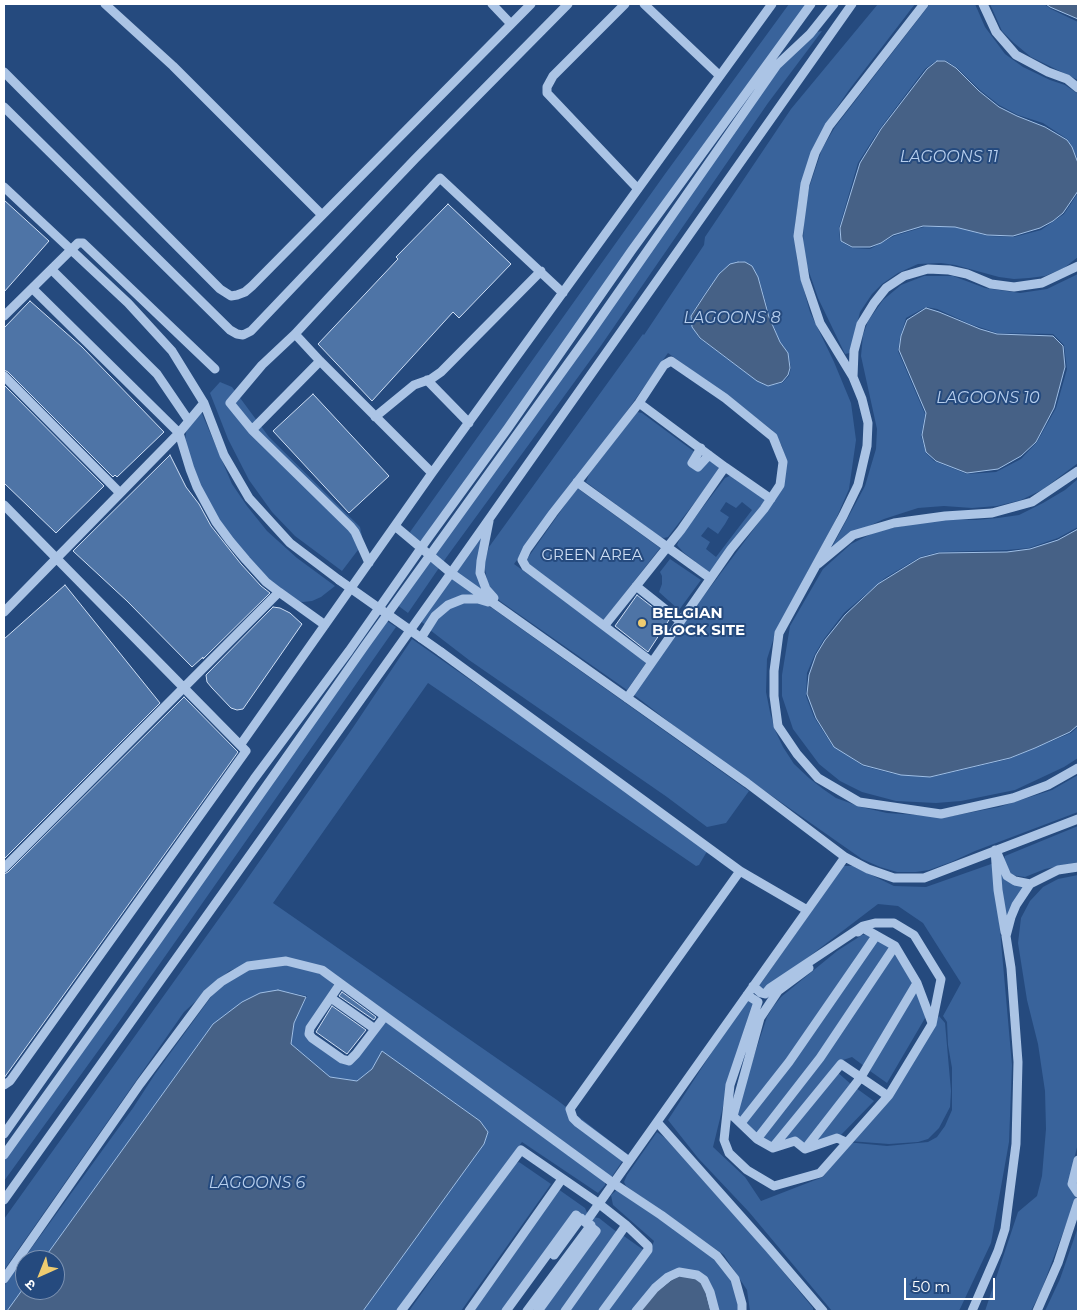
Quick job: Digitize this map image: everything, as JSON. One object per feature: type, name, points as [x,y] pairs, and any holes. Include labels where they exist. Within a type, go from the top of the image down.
[{"type":"street","points":[[105,4],[173,66],[322,215]]},
{"type":"street","points":[[492,4],[511,24]]},
{"type":"street","points":[[4,72],[220,289],[231,296],[245,292],[531,4]]},
{"type":"street","points":[[4,107],[230,330],[243,335],[252,331],[415,159],[568,4]]},
{"type":"street","points":[[625,4],[553,76],[547,87],[547,93],[638,190]]},
{"type":"street","points":[[644,4],[720,76]]},
{"type":"street","points":[[241,744],[432,473],[772,4]]},
{"type":"street","points":[[4,1134],[254,779],[349,651],[632,250],[811,4]]},
{"type":"street","points":[[4,1155],[590,333],[777,65],[810,34],[834,4]]},
{"type":"street","points":[[4,1200],[451,573],[852,4]]},
{"type":"street","points":[[924,4],[828,126],[815,154],[805,184],[798,236],[804,279],[820,323],[853,377],[862,399],[868,423],[867,446],[858,485],[779,633],[774,671],[774,696],[778,726],[797,754],[818,778],[859,802],[940,814],[1014,798],[1048,785],[1078,768]]},
{"type":"street","points":[[983,4],[996,32],[1016,55],[1067,80],[1078,88]]},
{"type":"street","points":[[369,562],[355,532],[252,430],[230,403],[262,365],[295,334],[440,178],[563,293]]},
{"type":"street","points":[[4,187],[128,303],[167,345],[190,377],[204,403],[224,455],[249,498],[290,544],[740,871],[807,910]]},
{"type":"street","points":[[4,316],[52,270],[68,248],[78,243],[83,243],[215,369]]},
{"type":"street","points":[[853,377],[854,352],[860,324],[886,288],[904,276],[928,269],[949,270],[967,274],[991,284],[1014,287],[1042,283],[1078,266]]},
{"type":"street","points":[[52,270],[157,374],[189,421]]},
{"type":"street","points":[[375,417],[403,392],[441,372],[540,271]]},
{"type":"street","points":[[32,288],[179,432],[197,487],[216,522],[230,541],[266,582],[324,625]]},
{"type":"street","points":[[295,334],[432,473]]},
{"type":"street","points":[[252,430],[320,361]]},
{"type":"street","points":[[626,698],[652,662],[710,578],[780,485],[783,462],[773,437],[725,398],[671,361],[664,366],[577,482],[527,549],[522,560],[526,567],[652,662]]},
{"type":"street","points":[[4,376],[120,493]]},
{"type":"street","points":[[427,380],[469,423]]},
{"type":"street","points":[[4,612],[179,432],[204,403]]},
{"type":"street","points":[[638,403],[771,499]]},
{"type":"street","points":[[701,448],[692,462],[698,467],[709,454]]},
{"type":"street","points":[[605,626],[667,547],[725,467]]},
{"type":"street","points":[[814,568],[853,535],[894,523],[945,516],[992,513],[1032,502],[1078,471]]},
{"type":"street","points":[[577,482],[710,578]]},
{"type":"street","points":[[4,505],[245,750],[244,755],[10,1081],[4,1085]]},
{"type":"street","points":[[490,516],[480,573],[486,589],[500,606]]},
{"type":"street","points":[[395,526],[451,573],[747,783],[845,857],[868,869],[894,878],[924,878],[1078,819]]},
{"type":"street","points":[[636,586],[680,621]]},
{"type":"street","points":[[4,868],[279,592]]},
{"type":"street","points":[[421,638],[435,616],[448,605],[463,599],[478,599],[500,606]]},
{"type":"street","points":[[995,850],[1007,876],[1015,881],[1030,884]]},
{"type":"street","points":[[972,1311],[998,1251],[1005,1229],[1016,1144],[1018,1062],[1011,968],[998,890],[995,850]]},
{"type":"street","points":[[527,1311],[598,1204],[845,857]]},
{"type":"street","points":[[1006,936],[1016,904],[1030,884],[1058,870],[1078,868]]},
{"type":"street","points":[[629,1161],[578,1123],[573,1118],[570,1108],[740,871]]},
{"type":"street","points":[[747,995],[758,1002],[730,1085],[724,1140],[729,1153],[747,1170],[774,1186],[820,1173],[888,1096],[932,1024],[941,979],[914,935],[894,923],[875,923],[863,926],[770,988],[765,994],[753,986]]},
{"type":"street","points":[[773,1148],[757,1138],[733,1116],[760,1018],[778,992],[863,928],[895,946],[917,983],[932,1024]]},
{"type":"street","points":[[741,1123],[789,1062],[876,936]]},
{"type":"street","points":[[757,1138],[820,1058],[895,946]]},
{"type":"street","points":[[4,1279],[140,1084],[208,994],[221,982],[248,966],[286,961],[322,970],[613,1183],[717,1256],[735,1279],[742,1311]]},
{"type":"street","points":[[805,1149],[860,1077],[917,983]]},
{"type":"street","points":[[340,984],[310,1028],[309,1034],[312,1038],[342,1059],[349,1061],[385,1016]]},
{"type":"street","points":[[330,998],[375,1030]]},
{"type":"street","points":[[773,1148],[841,1064],[888,1096]]},
{"type":"street","points":[[657,1122],[821,1310]]},
{"type":"street","points":[[805,1149],[837,1138],[846,1142]]},
{"type":"street","points":[[773,1148],[795,1140],[805,1149]]},
{"type":"street","points":[[401,1311],[520,1150],[626,1225],[649,1248],[603,1311]]},
{"type":"street","points":[[1078,1160],[1072,1184],[1078,1193]]},
{"type":"street","points":[[469,1311],[562,1178]]},
{"type":"street","points":[[1037,1311],[1058,1262],[1078,1202]]},
{"type":"street","points":[[506,1311],[575,1215],[596,1231],[538,1311]]},
{"type":"street","points":[[552,1257],[586,1222]]},
{"type":"street","points":[[564,1311],[626,1225]]},
{"type":"street","points":[[636,1311],[655,1288],[668,1277],[679,1272],[697,1275],[704,1280],[710,1292],[715,1311]]},
{"type":"street","points":[[512,1311],[520,1301]]},
{"type":"green space","points":[[789,4],[808,4],[421,545],[410,532],[665,174]]},
{"type":"green space","points":[[878,4],[915,4],[849,90],[825,125],[813,148],[799,196],[795,225],[797,260],[802,283],[810,312],[851,403],[856,440],[849,489],[836,519],[776,631],[767,659],[766,692],[775,730],[794,764],[823,789],[836,798],[861,807],[887,813],[947,817],[999,807],[1052,790],[1078,775],[1078,812],[929,870],[897,872],[862,859],[695,742],[633,694],[762,518],[783,486],[784,455],[782,446],[772,430],[668,353],[514,564],[643,657],[646,663],[627,690],[500,601],[488,585],[484,564],[489,547],[644,335],[704,245],[705,237],[791,109]],"holes":[[[738,261],[752,266],[759,279],[770,317],[780,342],[788,353],[791,368],[789,376],[782,383],[768,386],[757,381],[699,338],[692,326],[691,315],[719,274],[730,264]]]},
{"type":"green space","points":[[930,4],[975,4],[985,27],[1005,54],[1023,67],[1065,85],[1078,94],[1078,159],[1067,139],[1043,123],[1018,115],[999,105],[956,67],[945,60],[936,61],[925,69],[879,130],[858,163],[839,228],[840,241],[852,248],[870,249],[894,236],[924,227],[955,227],[988,236],[1014,237],[1041,230],[1064,214],[1078,193],[1078,257],[1064,268],[1045,276],[1014,279],[999,277],[955,265],[941,263],[918,264],[898,273],[872,294],[860,312],[850,353],[845,354],[818,298],[807,266],[803,243],[804,215],[809,188],[822,149],[835,127]]},
{"type":"green space","points":[[990,4],[1044,4],[1078,22],[1078,80],[1031,57],[1014,43],[1002,31]]},
{"type":"green space","points":[[822,31],[768,103],[600,347],[443,562],[433,554],[778,65],[812,33]]},
{"type":"green space","points":[[1078,274],[1078,463],[1042,490],[1021,500],[997,506],[972,508],[944,506],[918,508],[884,519],[852,534],[832,547],[865,486],[876,449],[877,429],[861,356],[863,335],[868,321],[883,300],[901,285],[924,276],[953,276],[985,288],[1020,293],[1047,289]],"holes":[[[926,307],[937,309],[970,324],[997,333],[1053,334],[1064,345],[1067,369],[1056,408],[1037,442],[1021,459],[996,472],[967,474],[934,461],[926,453],[921,436],[925,414],[898,351],[906,318]]]},
{"type":"green space","points":[[220,382],[232,387],[269,437],[360,527],[362,536],[361,546],[342,571],[295,536],[272,512],[249,480],[228,439],[210,393]]},
{"type":"green space","points":[[200,409],[232,484],[247,506],[267,531],[297,558],[335,586],[321,597],[303,602],[295,601],[288,597],[241,553],[198,487],[185,440],[187,427]]},
{"type":"green space","name":"GREEN AREA","points":[[637,412],[642,413],[696,453],[689,463],[707,459],[718,466],[719,469],[668,537],[664,538],[660,537],[586,482],[589,474]]},
{"type":"green space","points":[[732,475],[769,500],[711,574],[677,545],[681,536],[725,478]],"holes":[[[726,502],[736,508],[742,502],[752,510],[716,557],[706,549],[710,542],[701,536],[708,527],[718,534],[729,517],[720,511]]]},
{"type":"green space","points":[[1078,479],[1078,527],[1058,538],[1029,548],[939,552],[920,557],[885,578],[844,613],[824,639],[807,673],[806,696],[814,717],[832,745],[863,766],[894,774],[932,777],[1009,759],[1071,733],[1078,727],[1078,758],[1064,767],[1015,790],[961,801],[936,803],[896,801],[862,792],[840,781],[819,764],[793,729],[782,696],[782,675],[790,626],[823,569],[851,544],[877,531],[940,519],[976,520],[1019,515],[1065,490]]},
{"type":"green space","name":"GREEN AREA","points":[[577,488],[660,548],[603,621],[528,565],[527,559]]},
{"type":"green space","points":[[483,527],[480,549],[485,593],[455,574]]},
{"type":"green space","points":[[430,556],[441,565],[408,613],[396,604]]},
{"type":"green space","name":"GREEN AREA","points":[[670,559],[701,580],[679,610],[659,592],[662,584],[660,572]]},
{"type":"green space","points":[[453,577],[493,603],[464,598],[427,626],[419,620]]},
{"type":"green space","points":[[462,603],[480,603],[492,608],[749,791],[726,823],[707,827],[667,797],[469,660],[430,630],[442,614]]},
{"type":"green space","points":[[385,620],[396,627],[119,1022],[4,1181],[4,1156]]},
{"type":"green space","points":[[412,639],[709,848],[699,865],[696,866],[428,683],[273,903],[557,1100],[627,1154],[611,1178],[341,982],[286,957],[245,965],[229,971],[184,1012],[18,1250],[15,1250],[15,1254],[4,1270],[4,1219],[352,729]]},
{"type":"green space","points":[[1078,826],[1078,862],[1045,869],[1025,877],[1011,875],[1004,859],[1005,856]]},
{"type":"green space","points":[[997,854],[1007,876],[1029,884],[1006,933]]},
{"type":"green space","points":[[994,863],[1012,1065],[1009,1142],[991,1243],[959,1311],[832,1311],[749,1212],[698,1158],[668,1120],[747,998],[756,1002],[727,1090],[713,1147],[745,1177],[761,1201],[823,1177],[844,1149],[846,1142],[887,1146],[928,1142],[937,1137],[945,1126],[952,1110],[952,1068],[947,1022],[943,1016],[961,983],[923,923],[898,906],[878,904],[769,987],[764,993],[759,986],[843,866],[853,866],[894,886],[926,887]]},
{"type":"green space","points":[[1078,875],[1078,1143],[1068,1185],[1076,1198],[1041,1291],[1031,1311],[985,1311],[1018,1212],[1037,1196],[1042,1176],[1046,1129],[1045,1091],[1038,1044],[1027,1000],[1018,943],[1021,918],[1030,901],[1043,887],[1058,879]]},
{"type":"green space","points":[[869,934],[871,936],[837,988],[741,1122],[734,1116],[767,1017],[773,1007],[781,997],[837,951],[862,935]]},
{"type":"green space","points":[[876,939],[890,948],[818,1058],[757,1137],[742,1123]]},
{"type":"green space","points":[[893,952],[914,984],[864,1066],[852,1057],[840,1061],[773,1146],[758,1138]]},
{"type":"green space","points":[[279,963],[312,970],[326,977],[334,985],[308,1031],[347,1062],[386,1022],[605,1181],[605,1185],[598,1193],[522,1142],[399,1311],[363,1311],[484,1144],[488,1132],[480,1121],[383,1052],[372,1069],[357,1081],[330,1077],[291,1044],[294,1023],[307,996],[278,990],[213,1024],[50,1250],[30,1250],[216,990],[246,970]]},
{"type":"green space","points":[[916,986],[928,1013],[887,1083],[870,1071],[889,1032]]},
{"type":"green space","points":[[939,1016],[945,1023],[951,1091],[950,1107],[939,1128],[928,1139],[918,1142],[889,1144],[849,1141],[888,1099]]},
{"type":"green space","points":[[836,1071],[853,1086],[806,1146],[795,1140],[775,1146]]},
{"type":"green space","points":[[856,1088],[874,1101],[840,1136],[809,1146]]},
{"type":"green space","points":[[657,1132],[665,1138],[762,1246],[813,1308],[813,1311],[750,1311],[747,1290],[724,1255],[626,1186],[624,1182],[627,1175]]},
{"type":"green space","points":[[519,1162],[551,1184],[461,1311],[409,1311],[514,1164]]},
{"type":"green space","points":[[558,1189],[585,1208],[588,1215],[585,1219],[576,1212],[502,1311],[473,1311]]},
{"type":"green space","points":[[618,1189],[717,1258],[735,1285],[740,1311],[605,1311],[650,1251],[654,1241],[613,1205],[611,1195]]},
{"type":"green space","points":[[591,1217],[599,1218],[618,1233],[562,1311],[540,1311]]},
{"type":"green space","points":[[1078,1227],[1078,1311],[1045,1311],[1060,1279]]},
{"type":"green space","points":[[621,1234],[645,1251],[601,1311],[567,1311]]},
{"type":"green space","points":[[15,1271],[15,1300],[7,1311],[4,1311],[4,1286]]},
{"type":"water","points":[[1046,4],[1078,4],[1078,19],[1050,7]]},
{"type":"water","name":"LAGOONS 11","points":[[937,61],[945,61],[956,68],[979,91],[999,107],[1045,127],[1067,140],[1078,163],[1078,191],[1063,213],[1053,221],[1040,228],[1013,236],[987,235],[955,227],[923,226],[893,235],[881,243],[870,247],[852,247],[841,241],[840,228],[860,163],[881,129],[927,69]]},
{"type":"water","name":"LAGOONS 8","points":[[745,262],[752,266],[758,277],[769,317],[780,342],[788,353],[790,368],[788,375],[782,382],[768,386],[757,381],[700,338],[692,327],[691,316],[719,274],[730,264]]},
{"type":"water","name":"LAGOONS 10","points":[[926,308],[997,334],[1053,336],[1063,346],[1065,367],[1054,408],[1036,442],[1021,456],[998,469],[967,473],[936,461],[926,452],[922,435],[926,413],[899,350],[901,336],[907,320]]},
{"type":"water","points":[[1078,529],[1078,725],[1070,732],[1010,758],[930,777],[901,775],[863,765],[834,747],[816,718],[807,694],[809,675],[816,655],[825,640],[845,615],[878,584],[920,558],[939,553],[1007,552],[1030,549],[1058,540]]},
{"type":"water","name":"LAGOONS 6","points":[[278,990],[306,997],[294,1023],[291,1044],[330,1077],[357,1081],[372,1069],[382,1051],[480,1121],[488,1132],[484,1144],[363,1311],[7,1311],[15,1300],[65,1300],[65,1250],[50,1250],[213,1024],[242,1002],[260,993]]},
{"type":"water","points":[[679,1274],[700,1280],[705,1288],[711,1311],[637,1311],[645,1300]]},
{"type":"building","points":[[4,200],[49,241],[4,292]]},
{"type":"building","points":[[448,204],[511,264],[459,318],[453,312],[372,401],[318,344],[398,259],[396,257]]},
{"type":"building","points":[[30,301],[82,347],[164,432],[117,477],[115,475],[113,477],[4,370],[4,328]]},
{"type":"building","points":[[4,385],[104,486],[56,533],[4,483]]},
{"type":"building","points":[[313,394],[389,476],[349,513],[273,431]]},
{"type":"building","points":[[170,455],[186,487],[199,504],[211,526],[241,564],[270,593],[203,659],[203,657],[192,667],[127,601],[73,551]]},
{"type":"building","points":[[65,585],[160,703],[4,859],[4,639]]},
{"type":"building","name":"BELGIAN BLOCK SITE","points":[[637,595],[669,620],[648,652],[615,626]]},
{"type":"building","points":[[273,607],[290,613],[302,624],[243,709],[231,708],[207,682],[206,675]]},
{"type":"building","points":[[184,697],[238,752],[4,1078],[4,874]]},
{"type":"building","points":[[342,992],[376,1017],[374,1020],[339,996]]},
{"type":"building","points":[[332,1006],[366,1030],[347,1054],[316,1032]]},
{"type":"place","name":"BELGIAN BLOCK SITE","points":[[642,623]]}]
